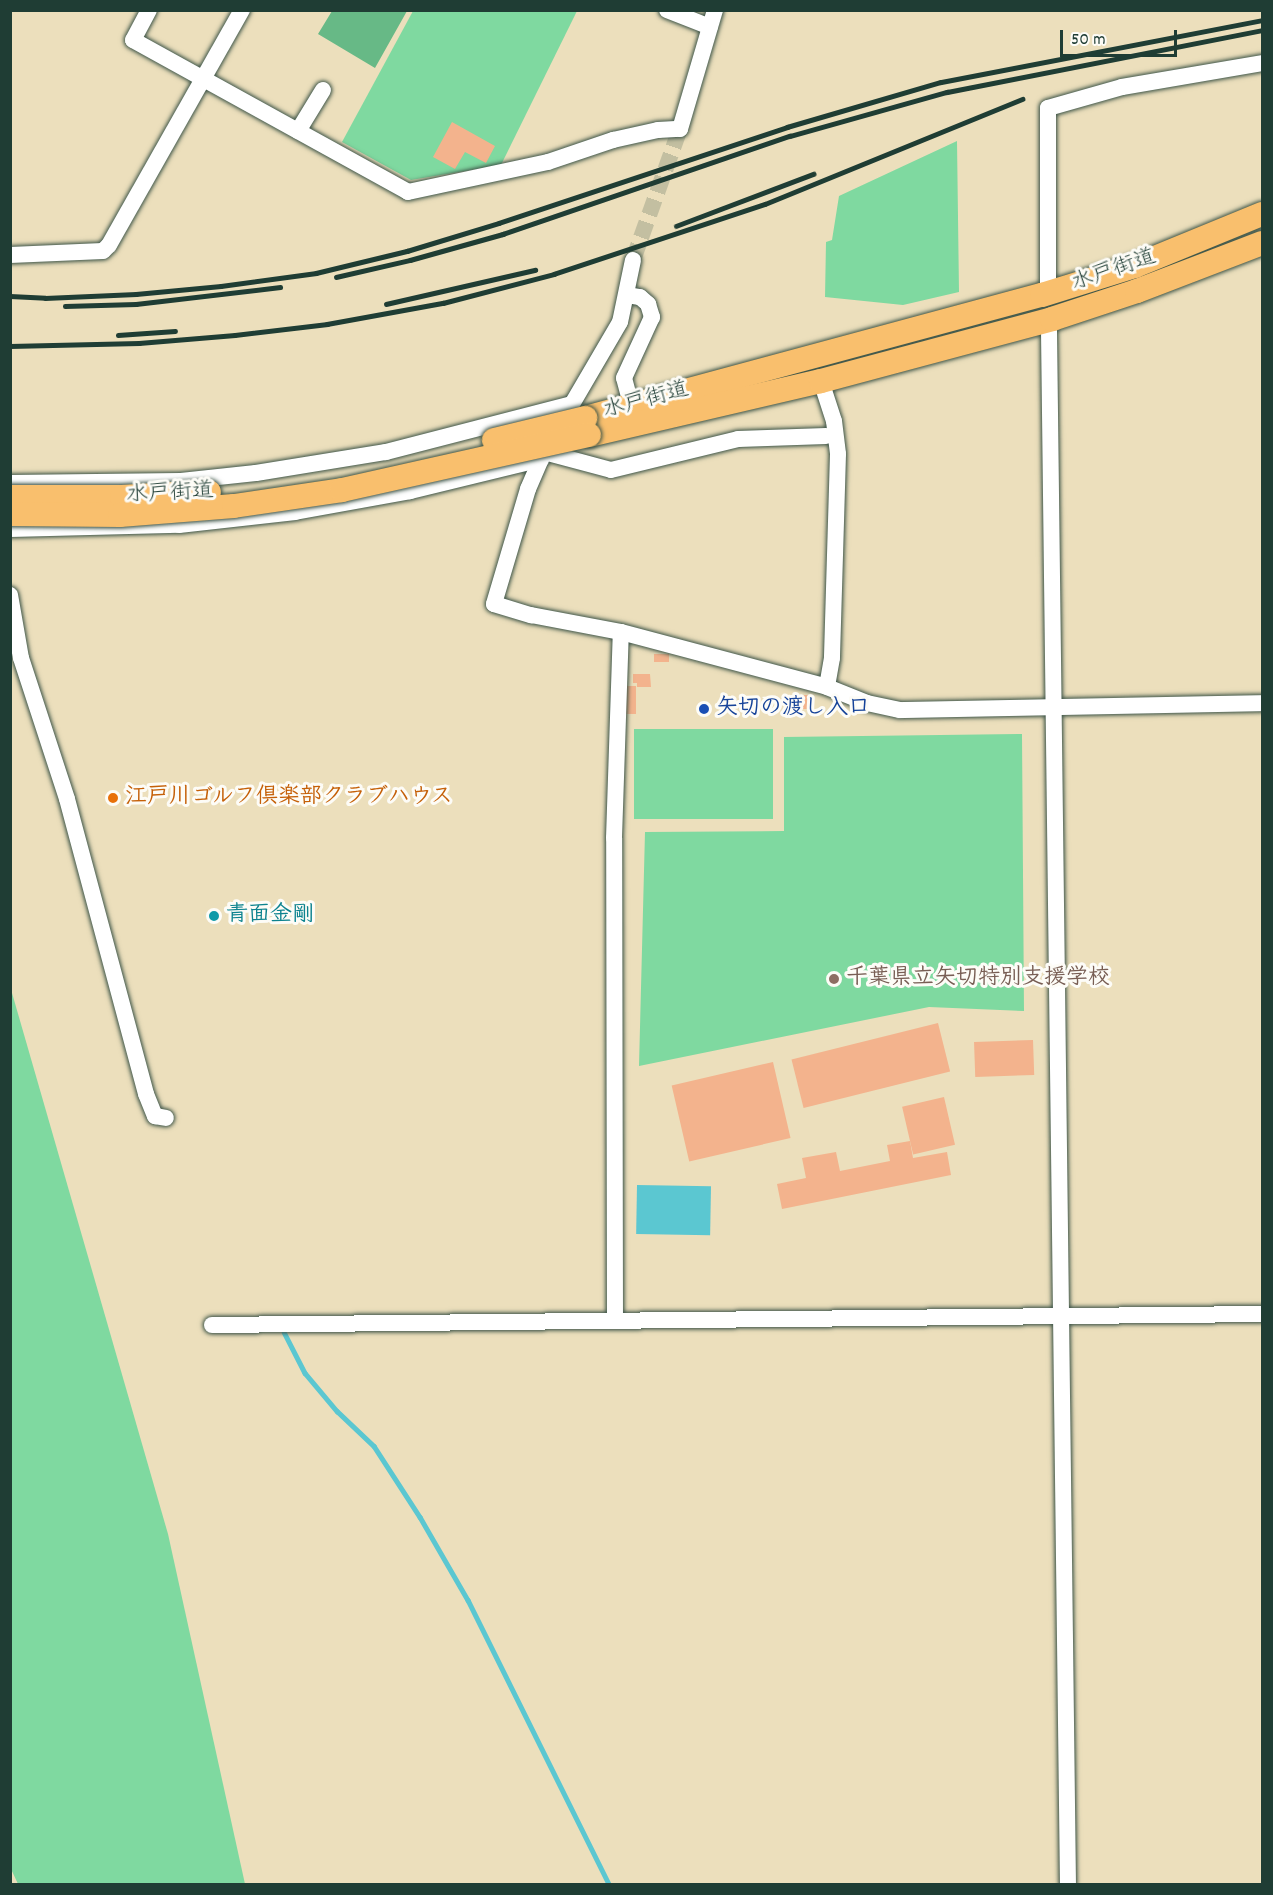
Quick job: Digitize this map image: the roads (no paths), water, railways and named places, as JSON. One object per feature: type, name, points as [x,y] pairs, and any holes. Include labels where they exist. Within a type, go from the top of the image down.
[{"type":"highway","name":"水戸街道","points":[[10,514],[120,515],[234,506],[342,490],[631,405],[1042,295],[1135,266],[1263,214]]},
{"type":"highway","name":"水戸街道","points":[[10,497],[122,497],[230,490],[338,475],[582,419],[821,381],[1052,319],[1137,291],[1263,243]]},
{"type":"street","points":[[149,10],[133,40],[408,192],[548,162],[613,140],[658,130],[680,129],[715,10]]},
{"type":"street","points":[[10,255],[103,250],[242,10]]},
{"type":"street","points":[[667,10],[710,27]]},
{"type":"street","points":[[1048,283],[1048,108],[1122,87],[1263,63]]},
{"type":"street","points":[[298,131],[323,90]]},
{"type":"street","points":[[633,260],[620,322],[582,419],[542,455],[528,489],[494,604],[531,615],[621,632],[827,687],[867,703],[900,710],[1263,704]]},
{"type":"street","points":[[627,295],[640,297],[648,304],[652,316],[624,378],[631,405]]},
{"type":"street","points":[[1049,331],[1068,1884]]},
{"type":"street","points":[[821,381],[834,421],[838,454],[832,658],[827,687]]},
{"type":"street","points":[[10,483],[181,481],[256,473],[582,419]]},
{"type":"street","points":[[10,529],[179,525],[295,512],[410,491],[542,455],[610,470],[738,438],[826,436]]},
{"type":"street","points":[[10,596],[21,658],[67,799],[146,1094],[155,1116],[166,1118]]},
{"type":"street","points":[[615,1320],[614,838],[621,632]]},
{"type":"street","points":[[212,1325],[1263,1314]]},
{"type":"water","points":[[637,1185],[711,1186],[710,1235],[636,1234]]},
{"type":"waterway","points":[[284,1332],[305,1373],[337,1411],[374,1446],[420,1517],[468,1600],[609,1884]]},
{"type":"tunnel","points":[[633,260],[680,129]]},
{"type":"railway","points":[[10,296],[45,298],[136,294],[221,286],[316,273],[407,251],[499,223],[787,127],[941,82],[1262,20]]},
{"type":"railway","points":[[336,277],[410,260],[503,234],[790,136],[947,92],[1262,30]]},
{"type":"railway","points":[[10,346],[139,343],[235,335],[327,324],[443,303],[554,274],[765,204],[1022,99]]},
{"type":"railway","points":[[676,226],[813,174]]},
{"type":"railway","points":[[386,304],[535,270]]},
{"type":"railway","points":[[65,306],[136,304],[280,287]]},
{"type":"railway","points":[[118,335],[175,331]]},
{"type":"place","name":"矢切の渡し入口","points":[[704,709]]},
{"type":"place","name":"江戸川ゴルフ倶楽部クラブハウス","points":[[113,798]]},
{"type":"place","name":"青面金剛","points":[[214,916]]},
{"type":"place","name":"千葉県立矢切特別支援学校","points":[[834,979]]}]
